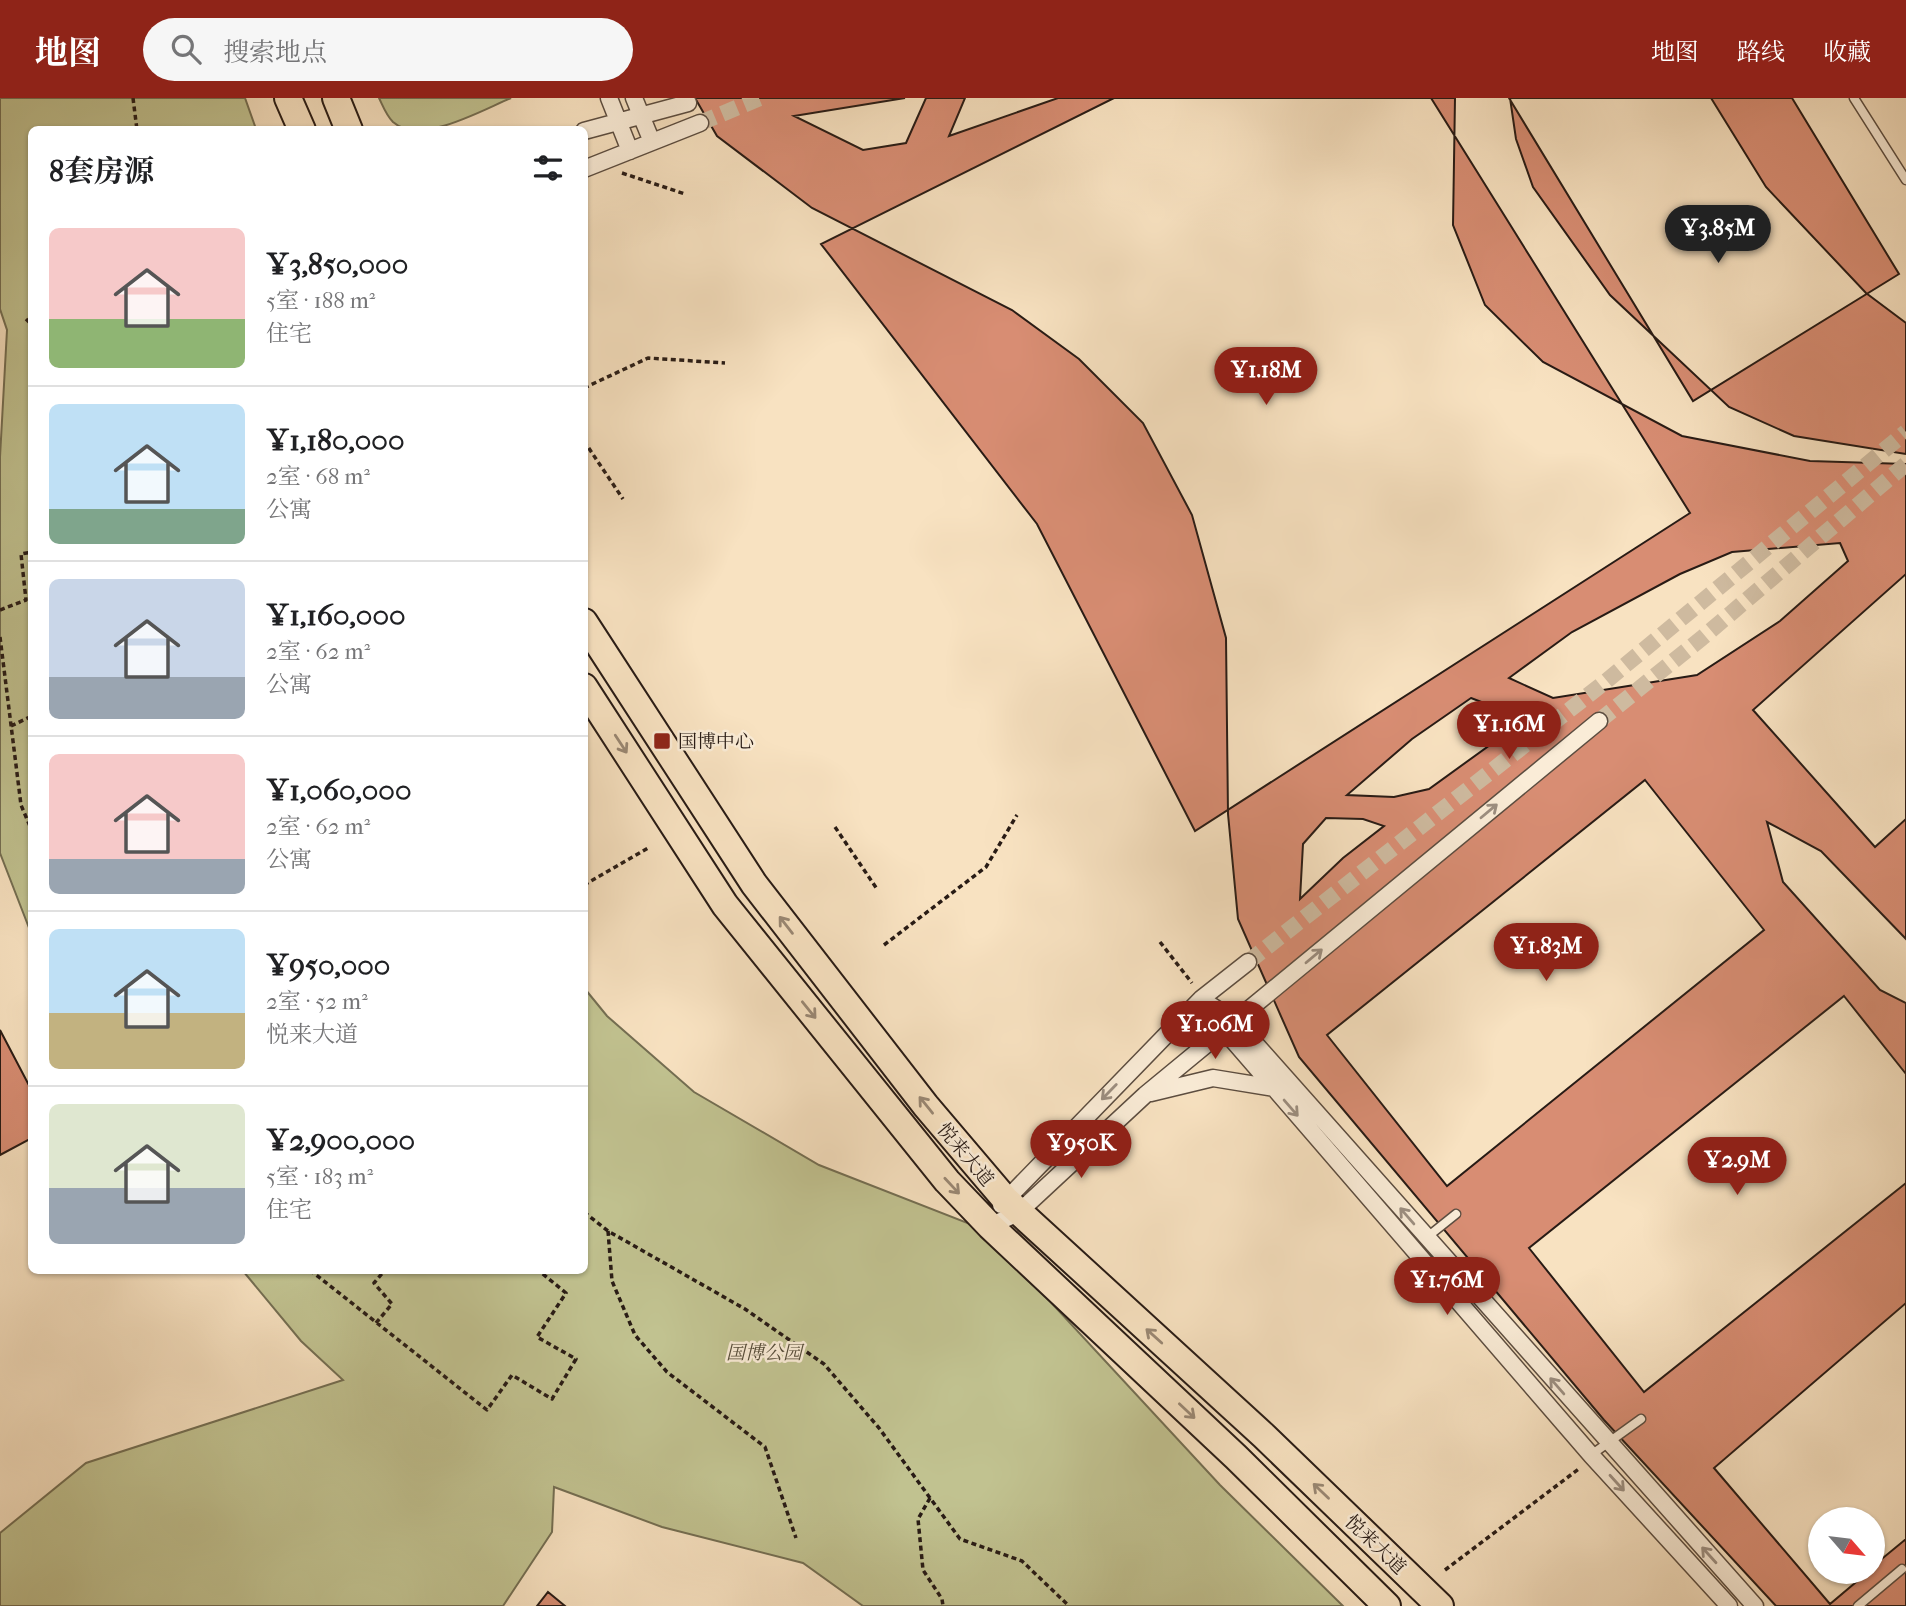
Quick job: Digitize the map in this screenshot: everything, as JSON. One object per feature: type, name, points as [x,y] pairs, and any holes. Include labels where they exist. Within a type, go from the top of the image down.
[{"type":"main road","points":[[288,98],[300,126]]},
{"type":"main road","points":[[335,98],[347,126]]},
{"type":"main road","name":"悦来大道","points":[[588,628],[754,884],[926,1106],[1012,1206],[1264,1436],[1440,1606]]},
{"type":"main road","name":"悦来大道","points":[[588,693],[725,905],[947,1181],[990,1226],[1236,1457],[1387,1606]]},
{"type":"street","points":[[609,98],[630,151]]},
{"type":"street","points":[[634,98],[652,142]]},
{"type":"street","points":[[588,130],[688,103]]},
{"type":"street","points":[[588,167],[700,123]]},
{"type":"street","points":[[990,1226],[1599,721]]},
{"type":"street","points":[[1012,1206],[1201,999],[1248,962]]},
{"type":"street","points":[[1201,999],[1427,1238],[1755,1606]]},
{"type":"street","points":[[1229,1026],[1273,1088],[1591,1455],[1729,1606]]},
{"type":"street","points":[[1146,1095],[1213,1078],[1273,1088]]},
{"type":"lane","points":[[1854,98],[1906,180]]},
{"type":"lane","points":[[1414,1250],[1456,1214]]},
{"type":"lane","points":[[1591,1455],[1641,1419]]},
{"type":"lane","points":[[1858,1606],[1902,1569]]},
{"type":"path","points":[[133,98],[136,126]]},
{"type":"path","points":[[622,173],[685,194]]},
{"type":"path","points":[[588,386],[648,358],[725,363]]},
{"type":"path","points":[[588,447],[623,499]]},
{"type":"path","points":[[0,610],[26,600],[22,554],[28,553]]},
{"type":"path","points":[[0,637],[21,805],[28,822]]},
{"type":"path","points":[[11,726],[28,718]]},
{"type":"path","points":[[884,945],[986,867],[1017,815]]},
{"type":"path","points":[[835,827],[877,889]]},
{"type":"path","points":[[588,883],[650,847]]},
{"type":"path","points":[[1160,942],[1192,983]]},
{"type":"path","points":[[588,1215],[608,1231],[744,1309],[824,1364],[879,1428],[960,1538],[1022,1560],[1069,1606]]},
{"type":"path","points":[[608,1231],[612,1282],[635,1335],[667,1372],[765,1447],[796,1538]]},
{"type":"path","points":[[315,1274],[487,1410],[512,1375],[552,1399],[576,1359],[537,1337],[566,1293],[543,1274]]},
{"type":"path","points":[[376,1323],[392,1304],[373,1283],[381,1274]]},
{"type":"path","points":[[1445,1570],[1579,1469],[1591,1455]]},
{"type":"path","points":[[930,1498],[918,1519],[923,1570],[942,1599],[943,1606]]},
{"type":"green space","points":[[0,98],[245,98],[255,126],[28,126],[28,925],[0,853],[0,457],[7,330],[0,309]]},
{"type":"green space","points":[[379,98],[511,98],[441,126],[401,126],[393,122]]},
{"type":"green space","name":"国博公园","points":[[588,993],[607,1016],[694,1092],[819,1165],[983,1229],[1220,1485],[1343,1606],[863,1606],[803,1563],[662,1527],[554,1487],[552,1532],[503,1606],[0,1606],[0,1533],[86,1463],[343,1380],[301,1341],[245,1274],[588,1274]]},
{"type":"building","points":[[695,98],[905,98],[794,116],[863,150],[906,143],[926,98],[965,98],[949,136],[1058,98],[1455,98],[1453,225],[1485,305],[1543,362],[1682,436],[1810,461],[1906,464],[1906,939],[1821,851],[1767,822],[1783,882],[1880,990],[1906,1003],[1906,1606],[1776,1606],[1604,1420],[1299,1057],[1238,919],[1228,814],[1226,638],[1192,515],[1143,423],[1079,359],[1012,310],[812,208],[717,136]],"holes":[[[1840,543],[1848,561],[1780,621],[1697,675],[1553,698],[1509,678],[1572,632],[1680,574],[1732,552]],[[1471,698],[1526,719],[1429,789],[1394,797],[1347,795],[1412,739]],[[1326,818],[1363,819],[1384,826],[1343,858],[1300,899],[1303,844]]]},
{"type":"building","points":[[1114,98],[1431,98],[1690,513],[1195,831],[1037,524],[821,244]]},
{"type":"building","points":[[1509,98],[1792,98],[1899,274],[1693,401]]},
{"type":"building","points":[[1510,98],[1711,98],[1766,187],[1866,293],[1906,323],[1906,454],[1794,436],[1729,407],[1610,295],[1533,187],[1516,139]]},
{"type":"building","points":[[1906,574],[1906,819],[1875,847],[1753,710]]},
{"type":"building","points":[[1645,780],[1764,930],[1447,1186],[1327,1035]]},
{"type":"building","points":[[1844,996],[1906,1074],[1906,1183],[1644,1392],[1529,1248]]},
{"type":"building","points":[[0,1030],[28,1083],[28,1140],[0,1155]]},
{"type":"building","points":[[1906,1303],[1906,1539],[1885,1556],[1885,1507],[1808,1507],[1808,1578],[1714,1468]]},
{"type":"building","points":[[1813,1584],[1854,1584],[1830,1604]]},
{"type":"building","points":[[548,1592],[565,1606],[537,1606]]},
{"type":"tunnel","points":[[700,123],[760,98]]},
{"type":"tunnel","points":[[1248,962],[1605,682],[1906,432]]},
{"type":"tunnel","points":[[1599,721],[1702,638],[1906,464]]},
{"type":"place","name":"国博中心","points":[[662,741]]}]
